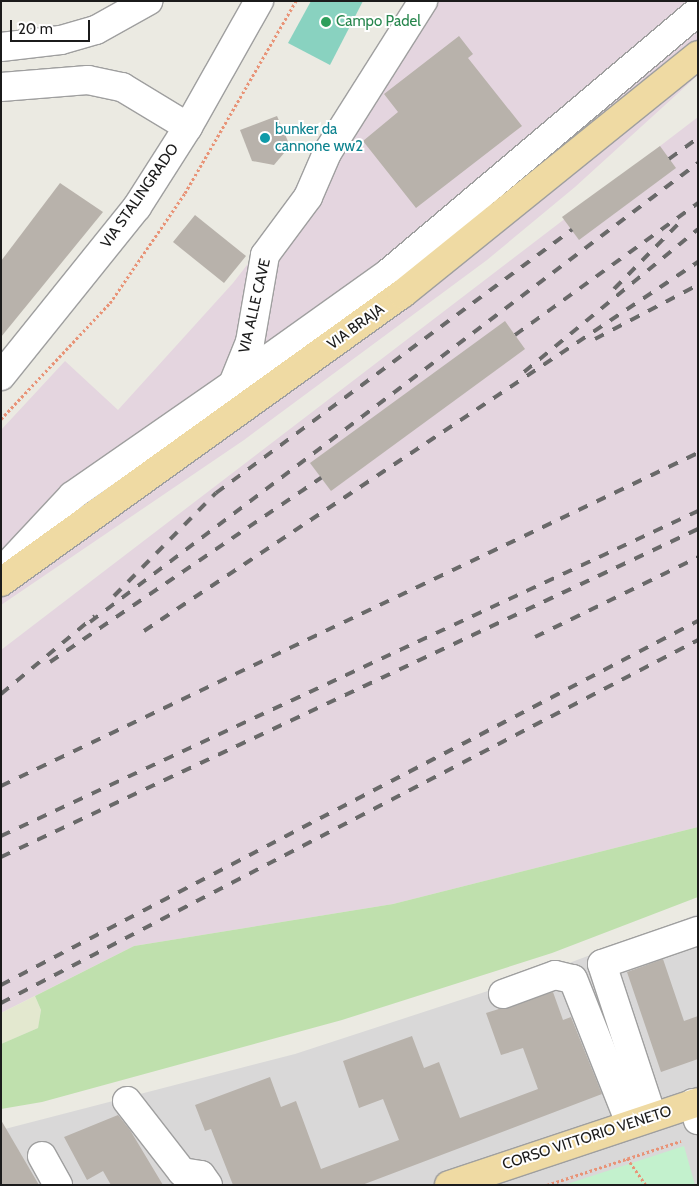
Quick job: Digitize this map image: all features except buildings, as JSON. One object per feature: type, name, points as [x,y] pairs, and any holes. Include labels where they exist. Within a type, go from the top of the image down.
[{"type":"main road","name":"VIA BRAJA","points":[[1,582],[402,294],[698,55]]},
{"type":"main road","name":"CORSO VITTORIO VENETO","points":[[448,1185],[641,1120],[694,1116]]},
{"type":"street","points":[[1,47],[61,40],[96,30],[148,1]]},
{"type":"street","name":"VIA STALINGRADO","points":[[1,376],[137,206],[188,127],[259,1]]},
{"type":"street","name":"VIA ALLE CAVE","points":[[233,384],[250,342],[265,255],[308,197],[327,153],[423,1]]},
{"type":"street","points":[[1,572],[72,496],[386,275],[698,12]]},
{"type":"street","points":[[1,87],[88,80],[122,87],[188,127]]},
{"type":"street","points":[[641,1120],[602,964],[698,931]]},
{"type":"street","points":[[503,994],[555,975],[573,979],[641,1120]]},
{"type":"street","points":[[127,1101],[182,1172],[215,1177]]},
{"type":"street","points":[[42,1156],[58,1185]]},
{"type":"path","points":[[547,1185],[628,1158],[694,1116]]},
{"type":"path","points":[[628,1158],[646,1185]]},
{"type":"shaded area","name":"Campo Padel","points":[[311,1],[363,1],[330,65],[288,43]]},
{"type":"shaded area","points":[[418,1],[698,1],[698,75],[575,187],[487,260],[244,440],[1,605],[1,430],[65,361],[118,410],[233,283],[293,206],[294,189]]},
{"type":"shaded area","points":[[698,117],[698,827],[393,904],[134,946],[1,1013],[1,650]]},
{"type":"shaded area","points":[[698,914],[698,1185],[1,1185],[1,1130],[295,1054],[543,973]]},
{"type":"green space","points":[[698,827],[698,897],[552,953],[342,1020],[42,1102],[1,1109],[1,1044],[38,1028],[41,1010],[35,996],[134,946],[393,904]]},
{"type":"green space","points":[[35,996],[41,1010],[38,1028],[1,1044],[1,1013]]},
{"type":"green space","points":[[684,1146],[695,1185],[564,1185]]},
{"type":"railway","points":[[669,159],[698,138]]},
{"type":"railway","points":[[90,622],[698,163]]},
{"type":"railway","points":[[515,335],[698,203]]},
{"type":"railway","points":[[614,289],[680,222]]},
{"type":"railway","points":[[524,372],[698,229]]},
{"type":"railway","points":[[114,596],[216,493],[572,230]]},
{"type":"railway","points":[[144,631],[698,262]]},
{"type":"railway","points":[[595,339],[698,285]]},
{"type":"railway","points":[[1,786],[698,453]]},
{"type":"railway","points":[[50,662],[321,478]]},
{"type":"railway","points":[[1,836],[698,511]]},
{"type":"railway","points":[[1,857],[698,529]]},
{"type":"railway","points":[[535,637],[698,557]]},
{"type":"railway","points":[[1,694],[95,616]]},
{"type":"railway","points":[[1,985],[698,621]]},
{"type":"railway","points":[[1,1003],[698,640]]},
{"type":"place","name":"Campo Padel","points":[[326,22]]},
{"type":"place","name":"bunker da cannone ww2","points":[[265,138]]}]
